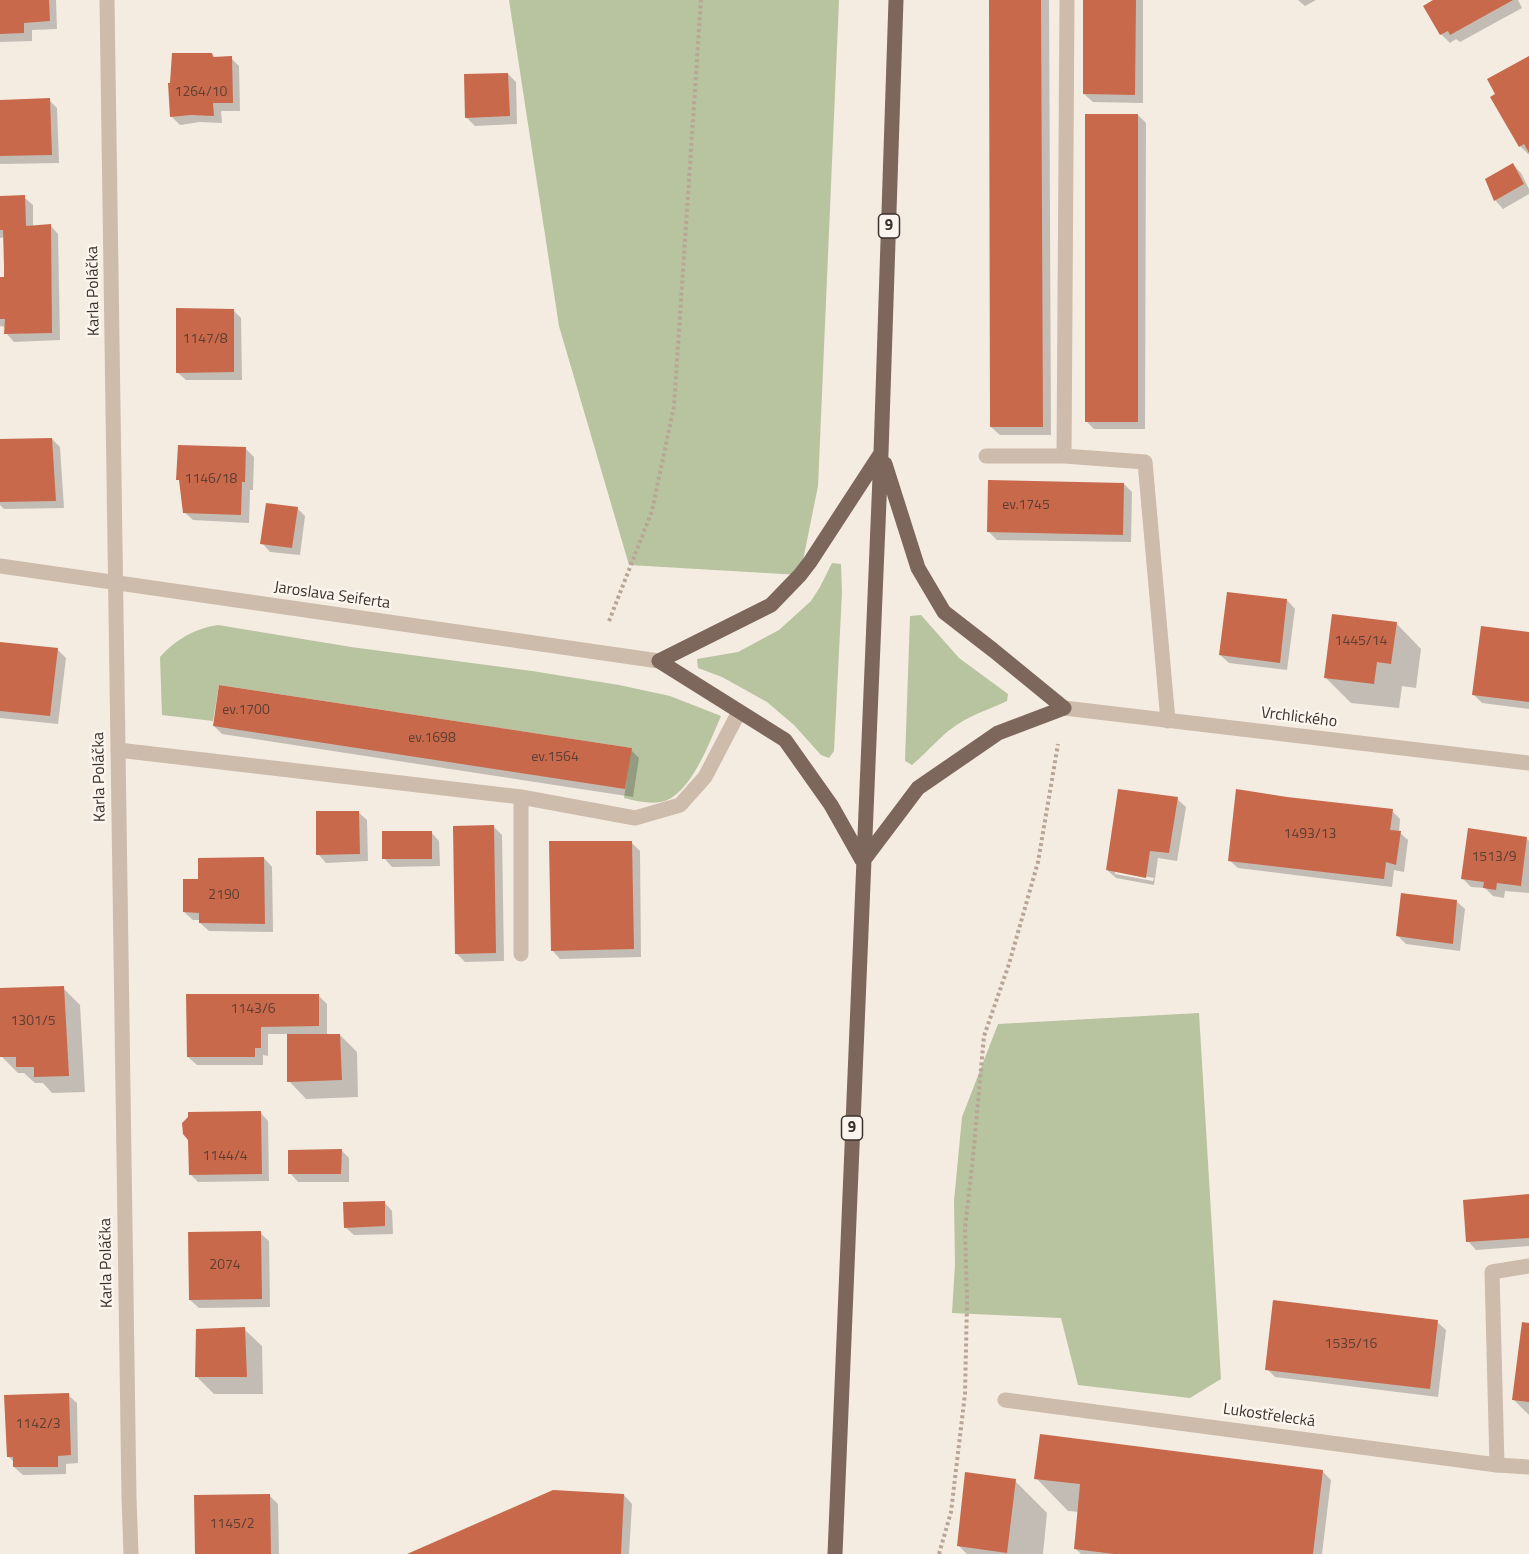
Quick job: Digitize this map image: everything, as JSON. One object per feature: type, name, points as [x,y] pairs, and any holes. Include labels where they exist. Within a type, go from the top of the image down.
[{"type":"main road","name":"9","points":[[835,1554],[881,453],[896,0]]},
{"type":"main road","points":[[659,662],[771,605],[805,568],[881,453]]},
{"type":"main road","points":[[659,662],[785,740],[831,804],[863,861],[918,788],[998,734],[1064,708],[944,612],[918,568],[881,453]]},
{"type":"street","name":"Karla Poláčka","points":[[107,0],[131,1554]]},
{"type":"street","points":[[1064,456],[1067,0]]},
{"type":"street","points":[[986,456],[1064,456],[1145,462],[1168,721]]},
{"type":"street","name":"Jaroslava Seiferta","points":[[0,566],[659,662]]},
{"type":"street","name":"Vrchlického","points":[[1064,708],[1529,763]]},
{"type":"street","points":[[118,750],[521,797],[635,818],[680,805],[705,777],[739,712]]},
{"type":"street","points":[[521,797],[521,954]]},
{"type":"street","points":[[1497,1465],[1492,1272],[1529,1266]]},
{"type":"street","name":"Lukostřelecká","points":[[1005,1400],[1497,1465],[1529,1467]]},
{"type":"path","points":[[597,652],[652,511],[674,406],[701,0]]},
{"type":"path","points":[[939,1554],[951,1512],[965,1394],[967,1273],[965,1228],[984,1036],[1009,964],[1038,862],[1064,708]]},
{"type":"green space","points":[[509,0],[839,0],[818,486],[800,575],[629,565],[559,326]]},
{"type":"green space","points":[[832,563],[841,564],[842,592],[834,751],[829,758],[821,755],[794,725],[767,702],[722,677],[698,668],[697,659],[738,652],[779,630],[811,601]]},
{"type":"green space","points":[[921,615],[959,658],[1008,694],[1007,701],[973,715],[956,725],[912,765],[905,761],[910,616]]},
{"type":"green space","points":[[218,625],[351,647],[619,685],[670,696],[721,716],[705,753],[690,779],[671,798],[652,803],[624,798],[631,748],[219,685],[213,721],[162,715],[160,657],[186,636]]},
{"type":"green space","points":[[1199,1013],[1221,1379],[1190,1398],[1078,1385],[1061,1318],[952,1313],[955,1264],[954,1201],[962,1117],[998,1024]]},
{"type":"building","points":[[0,0],[49,0],[50,21],[24,23],[24,33],[0,34]]},
{"type":"building","points":[[989,0],[1041,0],[1043,427],[990,427]]},
{"type":"building","points":[[1083,0],[1136,0],[1135,95],[1083,94]]},
{"type":"building","points":[[1433,0],[1513,0],[1450,35],[1448,31],[1440,35],[1423,6]]},
{"type":"building","points":[[172,53],[212,53],[213,57],[232,56],[233,103],[213,103],[214,116],[170,117],[168,83],[170,83]]},
{"type":"building","points":[[1529,56],[1529,153],[1524,144],[1519,147],[1490,97],[1495,94],[1487,79]]},
{"type":"building","points":[[508,73],[510,116],[465,118],[464,74]]},
{"type":"building","points":[[50,98],[52,155],[0,156],[0,100]]},
{"type":"building","points":[[1085,114],[1138,114],[1138,422],[1085,422]]},
{"type":"building","points":[[1513,163],[1524,184],[1494,201],[1485,179]]},
{"type":"building","points":[[25,195],[26,226],[51,224],[52,333],[4,334],[5,319],[0,319],[0,277],[4,277],[4,266],[3,230],[0,230],[0,196]]},
{"type":"building","points":[[176,308],[234,309],[234,372],[176,373]]},
{"type":"building","points":[[52,438],[56,501],[0,502],[0,439]]},
{"type":"building","points":[[178,445],[246,447],[241,515],[183,513],[179,480],[176,480]]},
{"type":"building","points":[[988,480],[1124,483],[1123,535],[987,532]]},
{"type":"building","points":[[266,503],[298,507],[292,548],[260,544]]},
{"type":"building","points":[[1227,592],[1287,599],[1280,663],[1219,655]]},
{"type":"building","points":[[1332,614],[1397,622],[1391,664],[1377,662],[1374,684],[1324,678]]},
{"type":"building","points":[[1481,626],[1529,632],[1529,702],[1472,695]]},
{"type":"building","points":[[0,642],[58,648],[50,716],[0,711]]},
{"type":"building","points":[[219,685],[632,748],[625,789],[213,726]]},
{"type":"building","points":[[1118,789],[1178,797],[1169,853],[1150,851],[1146,878],[1106,870]]},
{"type":"building","points":[[1236,789],[1393,809],[1390,830],[1401,831],[1396,865],[1386,862],[1384,879],[1228,861]]},
{"type":"building","points":[[316,811],[359,811],[360,854],[316,855]]},
{"type":"building","points":[[494,825],[496,953],[455,954],[453,826]]},
{"type":"building","points":[[1468,828],[1527,837],[1521,886],[1497,883],[1496,890],[1483,888],[1484,882],[1461,879]]},
{"type":"building","points":[[382,831],[432,831],[432,859],[382,859]]},
{"type":"building","points":[[549,841],[632,841],[634,949],[551,951]]},
{"type":"building","points":[[264,857],[265,924],[199,923],[199,913],[183,912],[183,879],[198,879],[198,858]]},
{"type":"building","points":[[1401,893],[1457,900],[1453,944],[1396,936]]},
{"type":"building","points":[[64,986],[69,1076],[34,1077],[34,1067],[16,1067],[16,1057],[0,1057],[0,988]]},
{"type":"building","points":[[186,994],[319,994],[319,1026],[261,1027],[261,1048],[255,1048],[255,1057],[187,1057]]},
{"type":"building","points":[[287,1034],[340,1034],[342,1080],[287,1082]]},
{"type":"building","points":[[261,1111],[262,1174],[189,1175],[188,1140],[183,1134],[182,1123],[188,1117],[188,1112]]},
{"type":"building","points":[[342,1149],[341,1174],[288,1174],[288,1150]]},
{"type":"building","points":[[1529,1194],[1529,1238],[1466,1242],[1463,1200]]},
{"type":"building","points":[[385,1201],[385,1226],[344,1228],[343,1202]]},
{"type":"building","points":[[261,1231],[262,1299],[189,1300],[188,1232]]},
{"type":"building","points":[[1273,1300],[1438,1320],[1430,1389],[1265,1370]]},
{"type":"building","points":[[1522,1322],[1529,1323],[1529,1402],[1512,1400]]},
{"type":"building","points":[[245,1327],[247,1377],[195,1377],[196,1329]]},
{"type":"building","points":[[69,1393],[71,1455],[58,1456],[58,1467],[13,1467],[13,1457],[7,1457],[4,1395]]},
{"type":"building","points":[[1040,1434],[1323,1470],[1313,1554],[1114,1554],[1074,1549],[1080,1484],[1034,1479]]},
{"type":"building","points":[[965,1472],[1016,1479],[1007,1553],[957,1546]]},
{"type":"building","points":[[553,1490],[624,1494],[621,1554],[407,1554]]},
{"type":"building","points":[[270,1494],[271,1554],[195,1554],[194,1495]]}]
